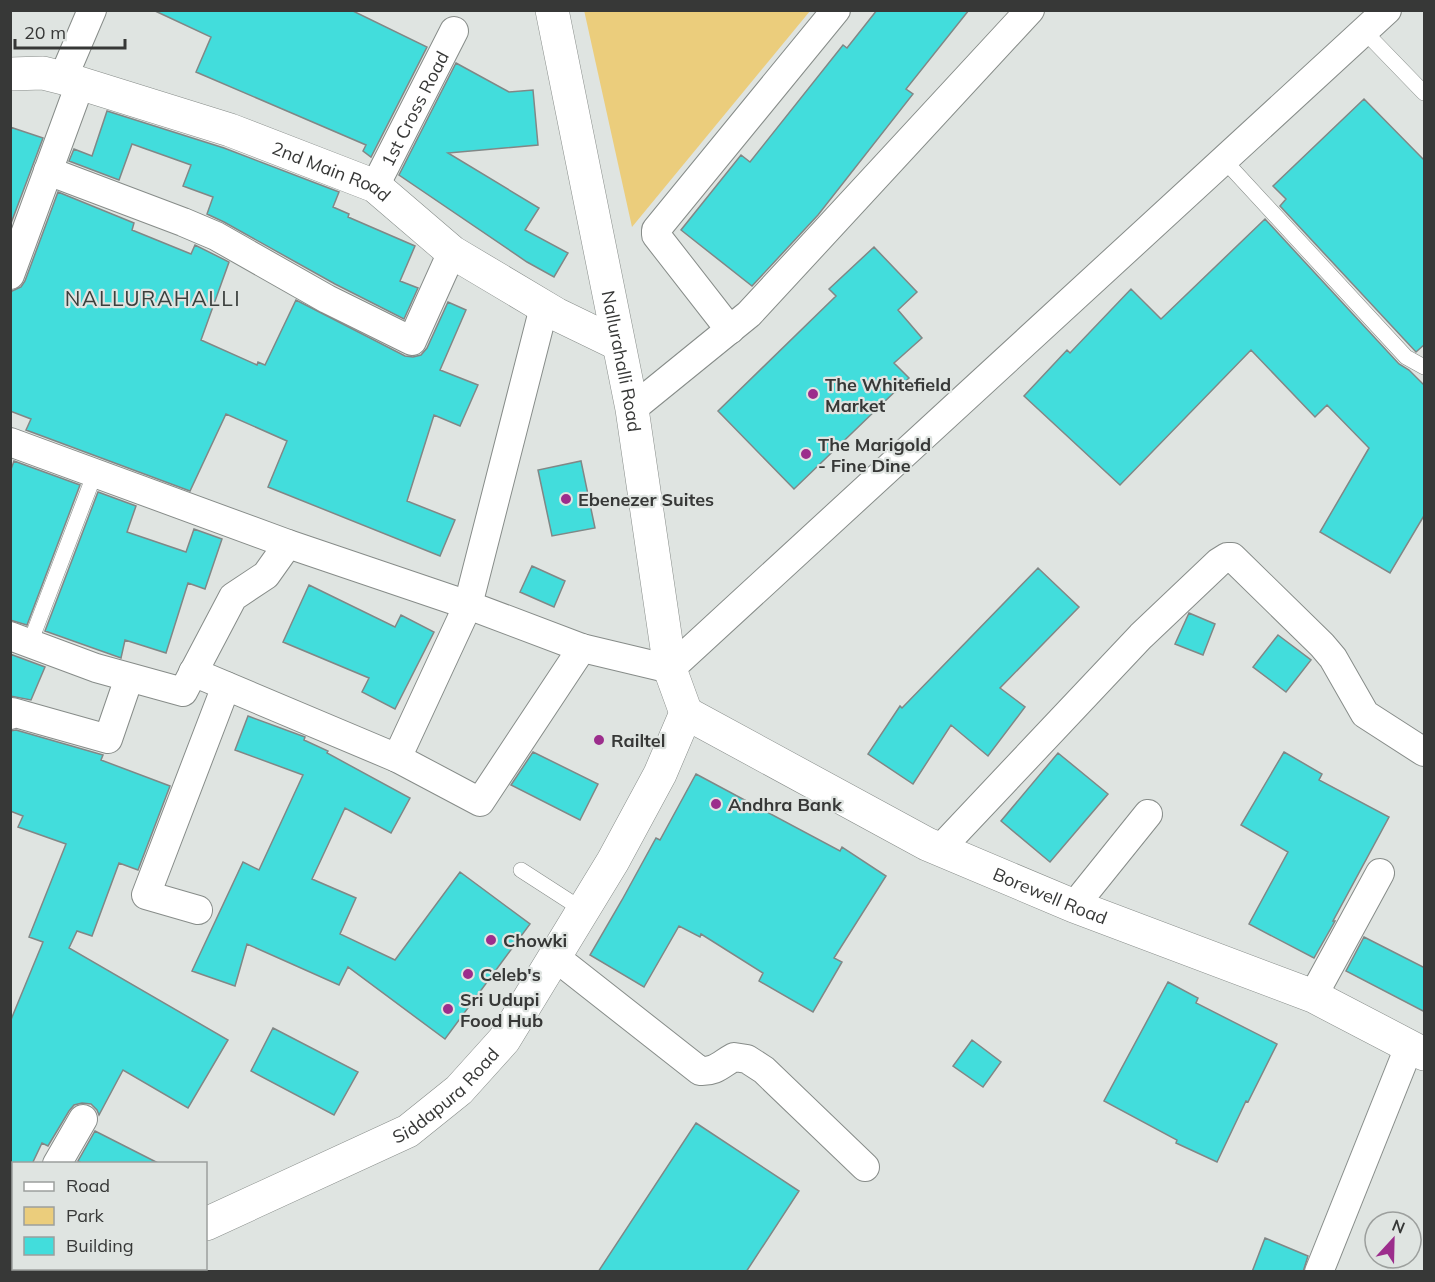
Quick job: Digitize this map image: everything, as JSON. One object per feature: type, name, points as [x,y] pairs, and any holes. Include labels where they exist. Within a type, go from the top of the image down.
[{"type":"street","points":[[10,275],[48,171],[92,10]]},
{"type":"street","name":"Nallurahalli Road","points":[[552,10],[632,409],[670,669],[686,713]]},
{"type":"street","points":[[730,330],[656,235],[656,230],[836,10]]},
{"type":"street","points":[[632,409],[749,314],[1030,10]]},
{"type":"street","points":[[10,442],[288,544],[468,605],[582,648],[670,669],[1387,10]]},
{"type":"street","name":"1st Cross Road","points":[[375,186],[454,31]]},
{"type":"street","name":"2nd Main Road","points":[[10,75],[43,73],[71,81],[230,130],[375,186],[452,252],[544,307],[618,344]]},
{"type":"street","points":[[48,171],[205,231],[327,299],[412,341],[452,252]]},
{"type":"street","points":[[397,758],[468,605],[544,307]]},
{"type":"street","points":[[20,640],[129,678],[183,692],[233,597],[266,575],[288,544]]},
{"type":"street","points":[[940,849],[1141,636],[1227,557],[1232,557],[1323,645],[1365,714],[1425,752]]},
{"type":"street","points":[[193,672],[397,758],[480,802],[582,648]]},
{"type":"street","points":[[10,716],[12,712],[108,739],[129,678]]},
{"type":"street","points":[[198,910],[146,896],[226,686]]},
{"type":"street","name":"Borewell Road","points":[[686,713],[906,833],[940,849],[1074,906],[1313,996],[1417,1051]]},
{"type":"street","name":"Siddapura Road","points":[[207,1224],[408,1131],[459,1090],[504,1040],[613,861],[660,774],[686,713]]},
{"type":"street","points":[[1074,906],[1148,814]]},
{"type":"street","points":[[1313,996],[1380,873]]},
{"type":"street","points":[[555,957],[700,1071],[710,1072],[718,1069],[734,1057],[747,1059],[764,1070],[866,1167]]},
{"type":"street","points":[[1319,1272],[1417,1051]]},
{"type":"street","points":[[58,1162],[83,1119]]},
{"type":"lane","points":[[1364,31],[1425,93]]},
{"type":"lane","points":[[1224,160],[1406,357],[1425,367]]},
{"type":"lane","points":[[20,640],[95,473]]},
{"type":"lane","points":[[521,870],[583,910]]},
{"type":"green space","points":[[584,10],[810,10],[810,11],[632,227]]},
{"type":"building","points":[[153,10],[351,10],[427,47],[371,157],[363,151],[366,145],[196,72],[211,37]]},
{"type":"building","points":[[877,10],[969,10],[906,89],[913,94],[818,215],[752,286],[681,230],[741,155],[750,162],[843,45],[847,48]]},
{"type":"building","points":[[456,63],[509,92],[533,90],[538,145],[448,153],[539,208],[525,230],[568,253],[554,277],[527,262],[399,175]]},
{"type":"building","points":[[1364,99],[1425,161],[1425,344],[1416,352],[1280,206],[1286,199],[1273,186]]},
{"type":"building","points":[[107,111],[224,148],[339,192],[333,207],[349,214],[348,217],[415,246],[400,281],[418,288],[404,319],[207,214],[213,197],[183,186],[191,165],[132,144],[119,180],[69,161],[74,149],[92,156]]},
{"type":"building","points":[[10,127],[43,138],[10,226]]},
{"type":"building","points":[[58,192],[134,223],[132,230],[191,254],[195,245],[229,262],[201,340],[257,365],[258,362],[265,365],[296,300],[405,356],[413,357],[421,355],[427,348],[448,302],[466,310],[440,370],[478,385],[460,426],[434,415],[407,501],[455,520],[440,556],[268,487],[287,441],[226,414],[190,491],[26,430],[31,419],[10,411],[10,294],[21,287],[25,281]]},
{"type":"building","points":[[1265,219],[1399,364],[1409,370],[1425,386],[1425,514],[1390,573],[1320,532],[1369,448],[1327,405],[1315,417],[1251,350],[1120,485],[1024,396],[1067,350],[1070,353],[1131,289],[1161,319]]},
{"type":"building","name":"The Whitefield Market","points":[[874,247],[917,292],[898,310],[922,338],[894,363],[909,378],[794,489],[718,411],[836,296],[829,289]]},
{"type":"building","points":[[14,461],[80,485],[27,625],[10,620],[10,472]]},
{"type":"building","name":"Ebenezer Suites","points":[[581,461],[595,528],[552,536],[538,470]]},
{"type":"building","points":[[98,492],[136,506],[127,532],[186,552],[194,529],[222,539],[205,589],[188,583],[166,653],[125,640],[121,658],[45,631]]},
{"type":"building","points":[[532,566],[565,581],[554,607],[520,592]]},
{"type":"building","points":[[1038,568],[1079,607],[1000,688],[1025,707],[988,756],[951,725],[913,784],[868,754],[900,706],[902,708]]},
{"type":"building","points":[[309,585],[395,627],[401,615],[434,632],[395,709],[362,692],[369,678],[283,642]]},
{"type":"building","points":[[1189,613],[1215,624],[1203,655],[1175,644]]},
{"type":"building","points":[[1278,635],[1311,660],[1286,692],[1253,667]]},
{"type":"building","points":[[10,654],[45,667],[31,700],[10,696]]},
{"type":"building","points":[[248,716],[305,737],[304,740],[328,751],[327,753],[410,798],[391,833],[345,808],[312,879],[356,898],[340,934],[395,960],[460,872],[530,924],[445,1039],[348,967],[339,985],[247,944],[235,986],[192,971],[243,862],[259,870],[303,775],[235,750]]},
{"type":"building","points":[[16,730],[103,755],[101,760],[170,786],[138,870],[119,863],[92,936],[77,931],[69,948],[228,1040],[188,1108],[123,1070],[99,1115],[91,1104],[74,1105],[48,1146],[42,1143],[33,1162],[12,1162],[12,1206],[10,1209],[10,1022],[43,942],[29,937],[66,844],[18,827],[23,816],[10,811],[10,731]]},
{"type":"building","points":[[533,752],[598,784],[580,820],[511,785]]},
{"type":"building","points":[[1284,752],[1322,774],[1319,780],[1389,817],[1314,958],[1249,924],[1288,852],[1241,825]]},
{"type":"building","points":[[1058,753],[1108,794],[1050,862],[1001,821]]},
{"type":"building","points":[[696,774],[840,851],[842,847],[886,876],[834,958],[842,962],[813,1012],[759,981],[763,973],[701,934],[700,937],[679,926],[644,987],[590,955],[656,838],[660,840]]},
{"type":"building","points":[[1364,937],[1425,968],[1425,1012],[1346,971]]},
{"type":"building","points":[[1168,982],[1198,998],[1196,1003],[1277,1044],[1217,1162],[1176,1143],[1177,1140],[1104,1101]]},
{"type":"building","points":[[273,1028],[358,1072],[334,1115],[251,1071]]},
{"type":"building","points":[[972,1040],[1001,1062],[983,1087],[953,1066]]},
{"type":"building","points":[[696,1123],[799,1191],[746,1272],[598,1272]]},
{"type":"building","points":[[95,1131],[156,1162],[80,1162],[78,1161]]},
{"type":"building","points":[[1265,1238],[1308,1256],[1303,1272],[1252,1272]]},
{"type":"place","name":"The Whitefield Market","points":[[813,394]]},
{"type":"place","name":"The Marigold - Fine Dine","points":[[806,454]]},
{"type":"place","name":"Ebenezer Suites","points":[[566,499]]},
{"type":"place","name":"Railtel","points":[[599,740]]},
{"type":"place","name":"Andhra Bank","points":[[716,804]]},
{"type":"place","name":"Chowki","points":[[491,940]]},
{"type":"place","name":"Celeb's","points":[[468,974]]},
{"type":"place","name":"Sri Udupi Food Hub","points":[[448,1009]]},
{"type":"district","name":"NALLURAHALLI","points":[[153,298]]}]
